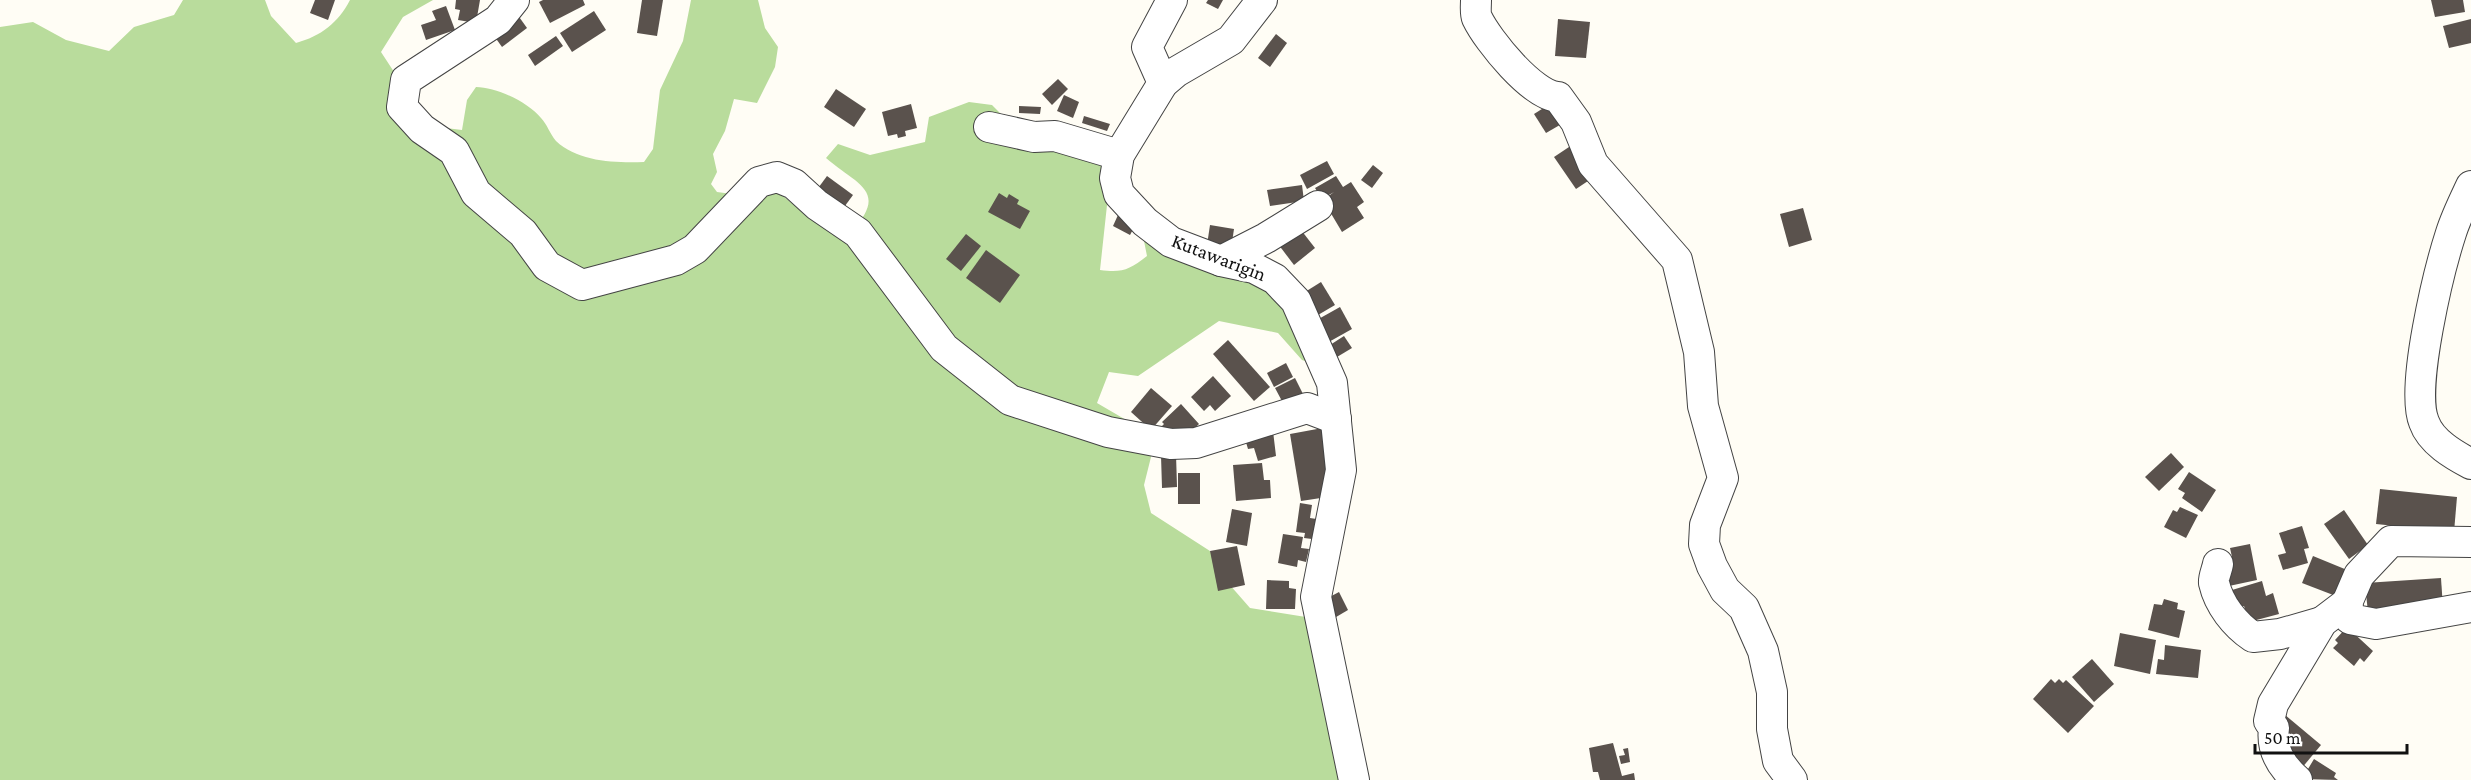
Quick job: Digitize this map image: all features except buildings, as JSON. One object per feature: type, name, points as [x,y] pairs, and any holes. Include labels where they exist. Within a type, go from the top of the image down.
[{"type":"street","points":[[514,0],[498,20],[405,80],[402,107],[423,129],[454,151],[476,193],[524,233],[546,266],[582,285],[676,260],[695,249],[759,182],[777,177],[794,184],[817,205],[858,233],[944,348],[1010,400],[1107,432],[1171,444],[1196,443],[1307,408],[1336,419]]},
{"type":"street","points":[[1163,83],[1147,47],[1172,0]]},
{"type":"street","name":"Kutawarigin","points":[[1262,0],[1231,40],[1176,72],[1163,83],[1119,155],[1115,178],[1119,194],[1145,222],[1171,242],[1221,261],[1254,268],[1275,279],[1296,301],[1332,382],[1341,470],[1316,597],[1354,780]]},
{"type":"street","points":[[1476,0],[1476,16],[1487,33],[1527,83],[1545,95],[1558,98],[1576,122],[1593,164],[1677,260],[1694,319],[1703,406],[1723,478],[1705,525],[1704,544],[1712,566],[1725,590],[1744,608],[1763,651],[1772,692],[1773,729],[1778,761],[1792,780]]},
{"type":"street","points":[[988,127],[1034,137],[1055,136],[1119,155]]},
{"type":"street","points":[[2471,186],[2451,231],[2438,283],[2419,402],[2425,426],[2433,436],[2451,453],[2471,464]]},
{"type":"street","points":[[1221,261],[1266,238],[1318,206]]},
{"type":"street","points":[[2218,564],[2214,581],[2223,605],[2238,627],[2253,638],[2296,630],[2322,622],[2347,603],[2359,575],[2391,541],[2471,542]]},
{"type":"street","points":[[2347,603],[2350,620],[2376,624],[2471,607]]},
{"type":"street","points":[[2297,780],[2279,762],[2272,741],[2274,728],[2269,721],[2273,704],[2322,622]]},
{"type":"green space","points":[[183,0],[265,0],[271,16],[296,43],[328,28],[350,0],[433,0],[403,17],[381,52],[398,78],[438,127],[462,130],[467,100],[476,87],[484,88],[502,93],[528,106],[543,120],[556,141],[575,153],[598,160],[644,162],[653,149],[660,90],[683,41],[691,0],[758,0],[765,28],[778,47],[775,67],[757,103],[734,99],[725,131],[713,154],[717,172],[711,184],[717,192],[755,197],[778,192],[819,225],[849,234],[867,208],[868,198],[865,190],[858,183],[826,158],[838,144],[870,155],[925,142],[929,117],[969,102],[992,105],[1005,118],[1112,159],[1100,270],[1120,271],[1135,265],[1147,256],[1144,241],[1151,238],[1240,271],[1291,311],[1311,363],[1302,360],[1278,333],[1219,321],[1138,376],[1109,372],[1097,403],[1145,431],[1151,457],[1144,485],[1151,513],[1210,551],[1222,576],[1250,608],[1312,618],[1345,780],[0,780],[0,27],[33,22],[66,40],[109,51],[134,27],[174,15]]}]
